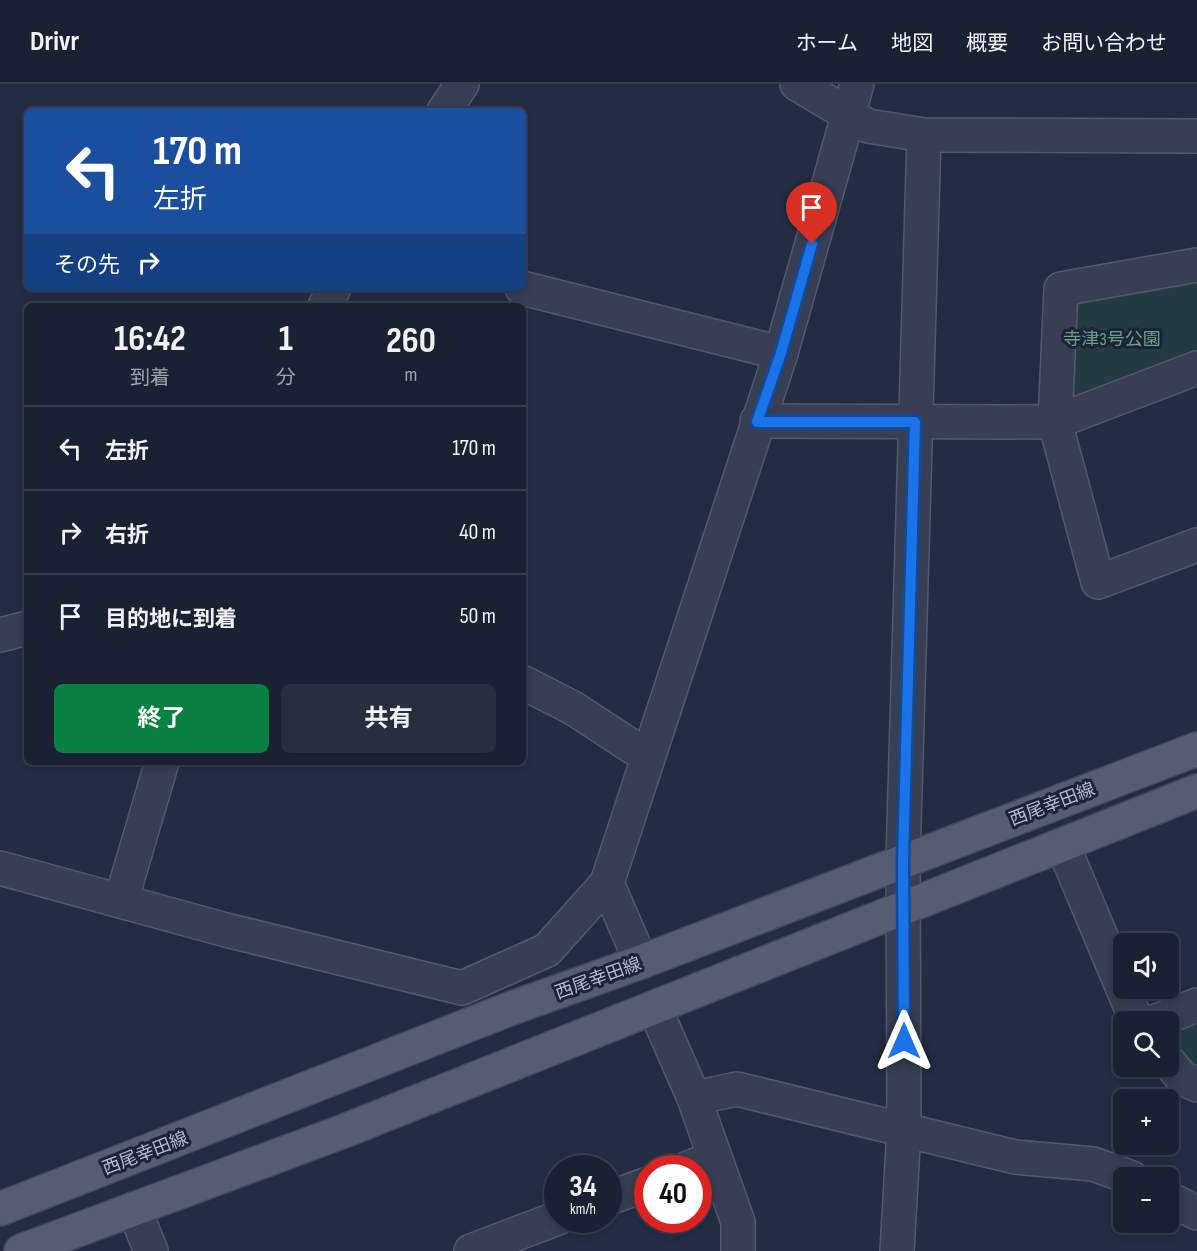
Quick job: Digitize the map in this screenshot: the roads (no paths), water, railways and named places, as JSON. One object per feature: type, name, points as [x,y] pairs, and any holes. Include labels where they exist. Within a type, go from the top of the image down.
[{"type":"main road","name":"西尾幸田線","points":[[0,1209],[512,1008],[641,962],[1197,749]]},
{"type":"main road","points":[[21,1251],[344,1131],[655,1009],[1197,791]]},
{"type":"street","points":[[446,108],[462,84]]},
{"type":"street","points":[[797,84],[853,99],[868,126],[924,135],[1197,136]]},
{"type":"street","points":[[0,868],[226,930],[462,988],[547,950],[607,883],[781,353],[853,99]]},
{"type":"street","points":[[897,1251],[904,1128],[903,860],[924,135]]},
{"type":"street","points":[[1197,265],[1061,289],[1055,422],[1098,582],[1197,545]]},
{"type":"street","points":[[526,289],[781,353]]},
{"type":"street","points":[[757,422],[1055,422],[1197,368]]},
{"type":"street","points":[[0,635],[24,629]]},
{"type":"street","points":[[526,684],[573,708],[648,757]]},
{"type":"street","points":[[122,901],[161,765]]},
{"type":"street","points":[[1063,846],[1132,1011]]},
{"type":"street","points":[[607,883],[641,962]]},
{"type":"street","points":[[1179,1012],[1197,1005]]},
{"type":"street","points":[[655,1009],[694,1098],[700,1155]]},
{"type":"street","points":[[1179,1074],[1197,1085]]},
{"type":"street","points":[[694,1098],[737,1089],[1014,1156],[1093,1164],[1113,1171]]},
{"type":"street","points":[[712,1181],[738,1222],[738,1251]]},
{"type":"street","points":[[1179,1204],[1197,1214]]},
{"type":"street","points":[[134,1209],[150,1251]]},
{"type":"street","points":[[471,1251],[544,1223]]},
{"type":"park label","name":"寺津3号公園","points":[[1112,339]]}]
